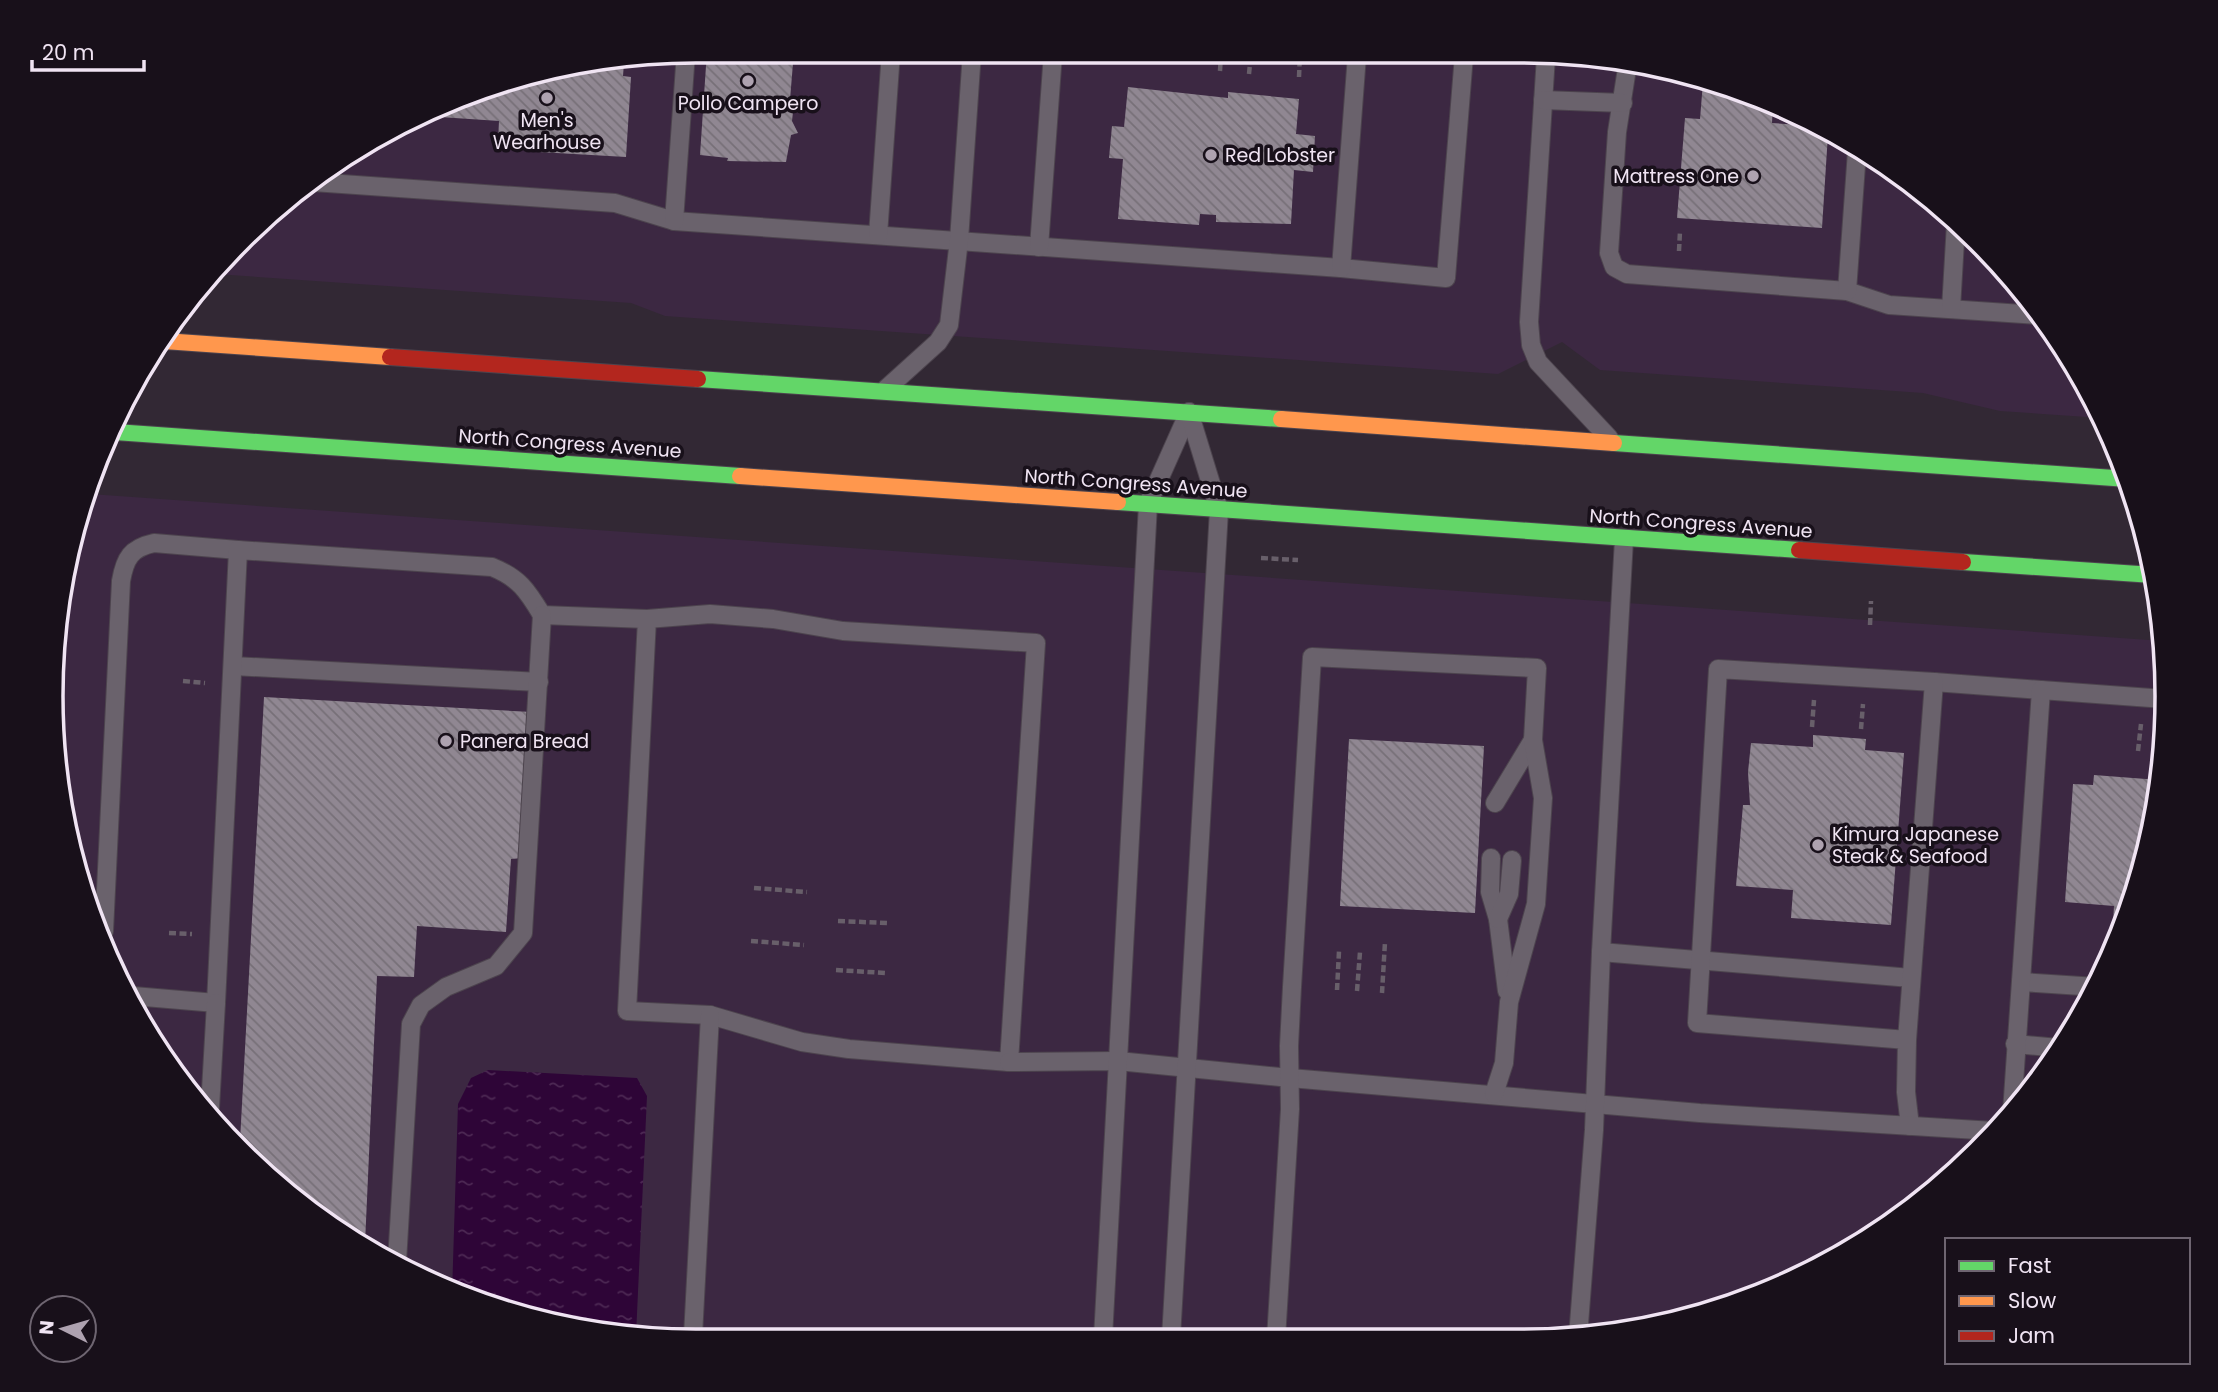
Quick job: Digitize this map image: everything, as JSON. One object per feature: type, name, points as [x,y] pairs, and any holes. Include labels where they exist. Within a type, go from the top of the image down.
[{"type":"main road","points":[[172,342],[2116,478]]},
{"type":"main road","name":"North Congress Avenue","points":[[121,432],[2143,574]]},
{"type":"lane","points":[[674,221],[685,63]]},
{"type":"lane","points":[[878,235],[890,63]]},
{"type":"lane","points":[[884,391],[938,342],[949,325],[959,240],[971,63]]},
{"type":"lane","points":[[1039,247],[1053,63]]},
{"type":"lane","points":[[1341,268],[1356,63]]},
{"type":"lane","points":[[326,183],[615,203],[674,221],[1341,268],[1446,278],[1463,63]]},
{"type":"lane","points":[[1545,64],[1529,322],[1531,345],[1538,362],[1614,443]]},
{"type":"lane","points":[[1627,72],[1617,132],[1609,253],[1614,267],[1627,274],[1847,291],[1889,305],[2026,314]]},
{"type":"lane","points":[[1543,100],[1623,103]]},
{"type":"lane","points":[[1847,291],[1856,159]]},
{"type":"lane","points":[[1951,309],[1955,235]]},
{"type":"lane","points":[[1103,1329],[1148,504],[1189,412]]},
{"type":"lane","points":[[1172,1329],[1219,510],[1189,412]]},
{"type":"lane","points":[[1579,1326],[1595,1103],[1624,539]]},
{"type":"lane","points":[[105,920],[121,581],[124,566],[132,552],[154,543],[492,567],[509,574],[525,588],[542,615],[523,933],[496,966],[446,987],[421,1005],[411,1024],[397,1254]]},
{"type":"lane","points":[[210,1101],[238,550]]},
{"type":"lane","points":[[542,615],[647,619],[709,614],[773,619],[843,631],[1036,643],[1009,1062]]},
{"type":"lane","points":[[647,619],[627,1011],[710,1016],[814,1044],[1009,1062],[1118,1061],[1794,1120],[1982,1130]]},
{"type":"lane","points":[[1277,1329],[1290,1109],[1292,986],[1312,657],[1537,668],[1533,740],[1543,798],[1536,904],[1509,1002],[1504,1063],[1494,1094]]},
{"type":"lane","points":[[233,666],[538,682]]},
{"type":"lane","points":[[1907,1040],[1697,1023],[1718,669],[2155,698]]},
{"type":"lane","points":[[1910,1126],[1906,1092],[1907,1040],[1934,682]]},
{"type":"lane","points":[[2013,1095],[2041,690]]},
{"type":"lane","points":[[1505,799],[1533,740]]},
{"type":"lane","points":[[1491,858],[1490,892],[1499,919],[1509,1002]]},
{"type":"lane","points":[[1499,919],[1509,894],[1512,860]]},
{"type":"lane","points":[[1601,952],[1911,978]]},
{"type":"lane","points":[[2021,982],[2084,986]]},
{"type":"lane","points":[[139,997],[216,1003]]},
{"type":"lane","points":[[693,1329],[710,1016]]},
{"type":"lane","points":[[2015,1044],[2049,1047]]},
{"type":"path","points":[[1220,71],[1221,63]]},
{"type":"path","points":[[1249,74],[1250,63]]},
{"type":"path","points":[[1299,77],[1300,63]]},
{"type":"path","points":[[1678,259],[1680,230]]},
{"type":"path","points":[[1262,558],[1298,560]]},
{"type":"path","points":[[1870,625],[1871,601]]},
{"type":"path","points":[[183,681],[209,683]]},
{"type":"path","points":[[1812,727],[1814,697]]},
{"type":"path","points":[[1861,729],[1863,699]]},
{"type":"path","points":[[2138,751],[2141,720]]},
{"type":"path","points":[[754,888],[807,892]]},
{"type":"path","points":[[838,921],[887,923]]},
{"type":"path","points":[[169,933],[195,934]]},
{"type":"path","points":[[751,942],[804,945]]},
{"type":"path","points":[[1382,993],[1385,942]]},
{"type":"path","points":[[1337,990],[1339,951]]},
{"type":"path","points":[[1357,991],[1360,952]]},
{"type":"path","points":[[836,970],[885,973]]},
{"type":"shaded area","points":[[696,63],[1563,64],[1645,75],[1725,97],[1802,128],[1874,170],[1939,220],[1970,248],[1998,279],[2048,344],[2091,417],[2000,411],[1923,393],[1600,370],[1562,342],[1498,374],[665,316],[631,303],[224,275],[248,248],[311,194],[379,148],[416,128],[454,111],[532,85],[613,68]]},
{"type":"shaded area","points":[[97,494],[2153,640],[2155,696],[2150,779],[2133,860],[2107,938],[2090,976],[2048,1048],[1998,1113],[1970,1144],[1939,1172],[1874,1222],[1802,1264],[1725,1295],[1645,1317],[1563,1328],[696,1329],[613,1324],[573,1317],[493,1295],[416,1264],[379,1244],[311,1198],[248,1144],[194,1081],[170,1048],[128,976],[111,938],[85,860],[68,779],[63,696],[68,613],[75,573]]},
{"type":"water","points":[[488,1070],[637,1078],[647,1096],[636,1326],[573,1317],[532,1307],[452,1280],[458,1104],[471,1078]]},
{"type":"building","name":"Pollo Campero","points":[[706,63],[793,63],[789,112],[793,112],[792,121],[798,133],[791,135],[786,162],[727,161],[728,158],[700,155]]},
{"type":"building","points":[[624,67],[623,76],[631,77],[626,157],[539,152],[540,145],[498,141],[499,121],[440,117],[493,97],[573,75]]},
{"type":"building","name":"Red Lobster","points":[[1128,87],[1228,98],[1228,92],[1299,99],[1296,134],[1315,136],[1313,172],[1294,170],[1291,224],[1216,222],[1216,215],[1200,214],[1199,225],[1118,219],[1123,159],[1109,158],[1112,126],[1124,127]]},
{"type":"building","name":"Mattress One","points":[[1702,90],[1764,111],[1772,115],[1772,123],[1794,125],[1827,142],[1822,228],[1677,218],[1685,118],[1700,119]]},
{"type":"building","points":[[264,697],[532,712],[523,858],[511,859],[506,932],[417,926],[414,977],[377,976],[365,1235],[311,1198],[240,1135]]},
{"type":"building","name":"Kimura Japanese Steak & Seafood","points":[[1813,735],[1866,739],[1865,750],[1904,753],[1891,925],[1791,918],[1793,890],[1736,886],[1743,805],[1750,805],[1748,772],[1751,743],[1813,747]]},
{"type":"building","points":[[1349,739],[1484,746],[1475,913],[1340,906]]},
{"type":"building","points":[[2094,775],[2150,779],[2133,860],[2113,921],[2114,906],[2065,902],[2073,784],[2093,785]]},
{"type":"traffic: fast","points":[[698,379],[1281,419]]},
{"type":"traffic: fast","points":[[121,432],[740,476]]},
{"type":"traffic: fast","points":[[1614,443],[2116,478]]},
{"type":"traffic: fast","points":[[1118,502],[1799,550]]},
{"type":"traffic: fast","points":[[1963,562],[2143,574]]},
{"type":"traffic: slow","points":[[172,342],[390,357]]},
{"type":"traffic: slow","points":[[1281,419],[1614,443]]},
{"type":"traffic: slow","points":[[740,476],[1118,502]]},
{"type":"traffic: jam","points":[[390,357],[698,379]]},
{"type":"traffic: jam","points":[[1799,550],[1963,562]]},
{"type":"place","name":"Pollo Campero","points":[[748,81]]},
{"type":"place","name":"Men's Wearhouse","points":[[547,98]]},
{"type":"place","name":"Red Lobster","points":[[1211,155]]},
{"type":"place","name":"Mattress One","points":[[1753,176]]},
{"type":"place","name":"Panera Bread","points":[[446,741]]},
{"type":"place","name":"Kimura Japanese Steak & Seafood","points":[[1818,845]]}]
